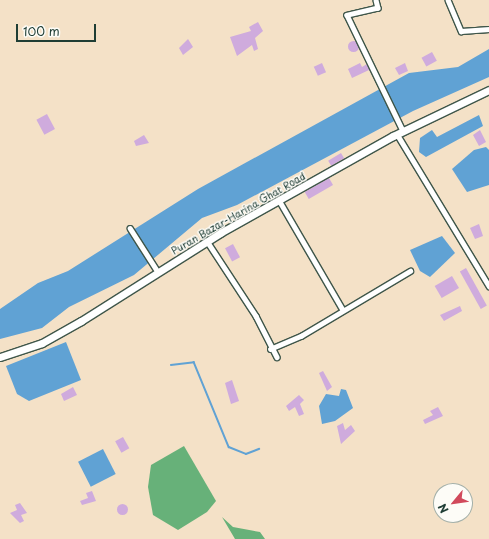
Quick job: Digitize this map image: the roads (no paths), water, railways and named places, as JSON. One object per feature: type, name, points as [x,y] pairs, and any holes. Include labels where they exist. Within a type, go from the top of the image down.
[{"type":"main road","name":"Puran Bazar-Harina Ghat Road","points":[[0,357],[42,343],[207,241],[279,200],[400,132],[489,90]]},
{"type":"street","points":[[376,0],[378,8],[347,15],[400,132],[489,286]]},
{"type":"street","points":[[448,0],[461,32],[489,29]]},
{"type":"street","points":[[279,200],[343,310]]},
{"type":"street","points":[[130,228],[158,272]]},
{"type":"street","points":[[207,241],[256,316],[270,349],[277,357]]},
{"type":"street","points":[[270,349],[301,336],[410,271]]},
{"type":"water","points":[[489,49],[489,77],[413,111],[237,205],[202,218],[134,275],[69,307],[42,328],[0,339],[0,309],[38,283],[68,271],[198,189],[409,73],[458,67]]},
{"type":"water","points":[[479,115],[483,126],[426,157],[419,152],[420,138],[432,130],[437,137]]},
{"type":"water","points":[[486,147],[489,150],[489,185],[467,192],[452,169],[474,150]]},
{"type":"water","points":[[442,236],[455,253],[430,277],[420,271],[410,250]]},
{"type":"water","points":[[66,342],[81,380],[29,401],[17,394],[6,366]]},
{"type":"water","points":[[341,389],[346,390],[353,408],[335,421],[322,424],[319,406],[326,394],[339,396]]},
{"type":"water","points":[[103,449],[116,474],[91,487],[78,462]]},
{"type":"waterway","points":[[171,365],[194,362],[229,447],[246,454],[259,449]]}]
